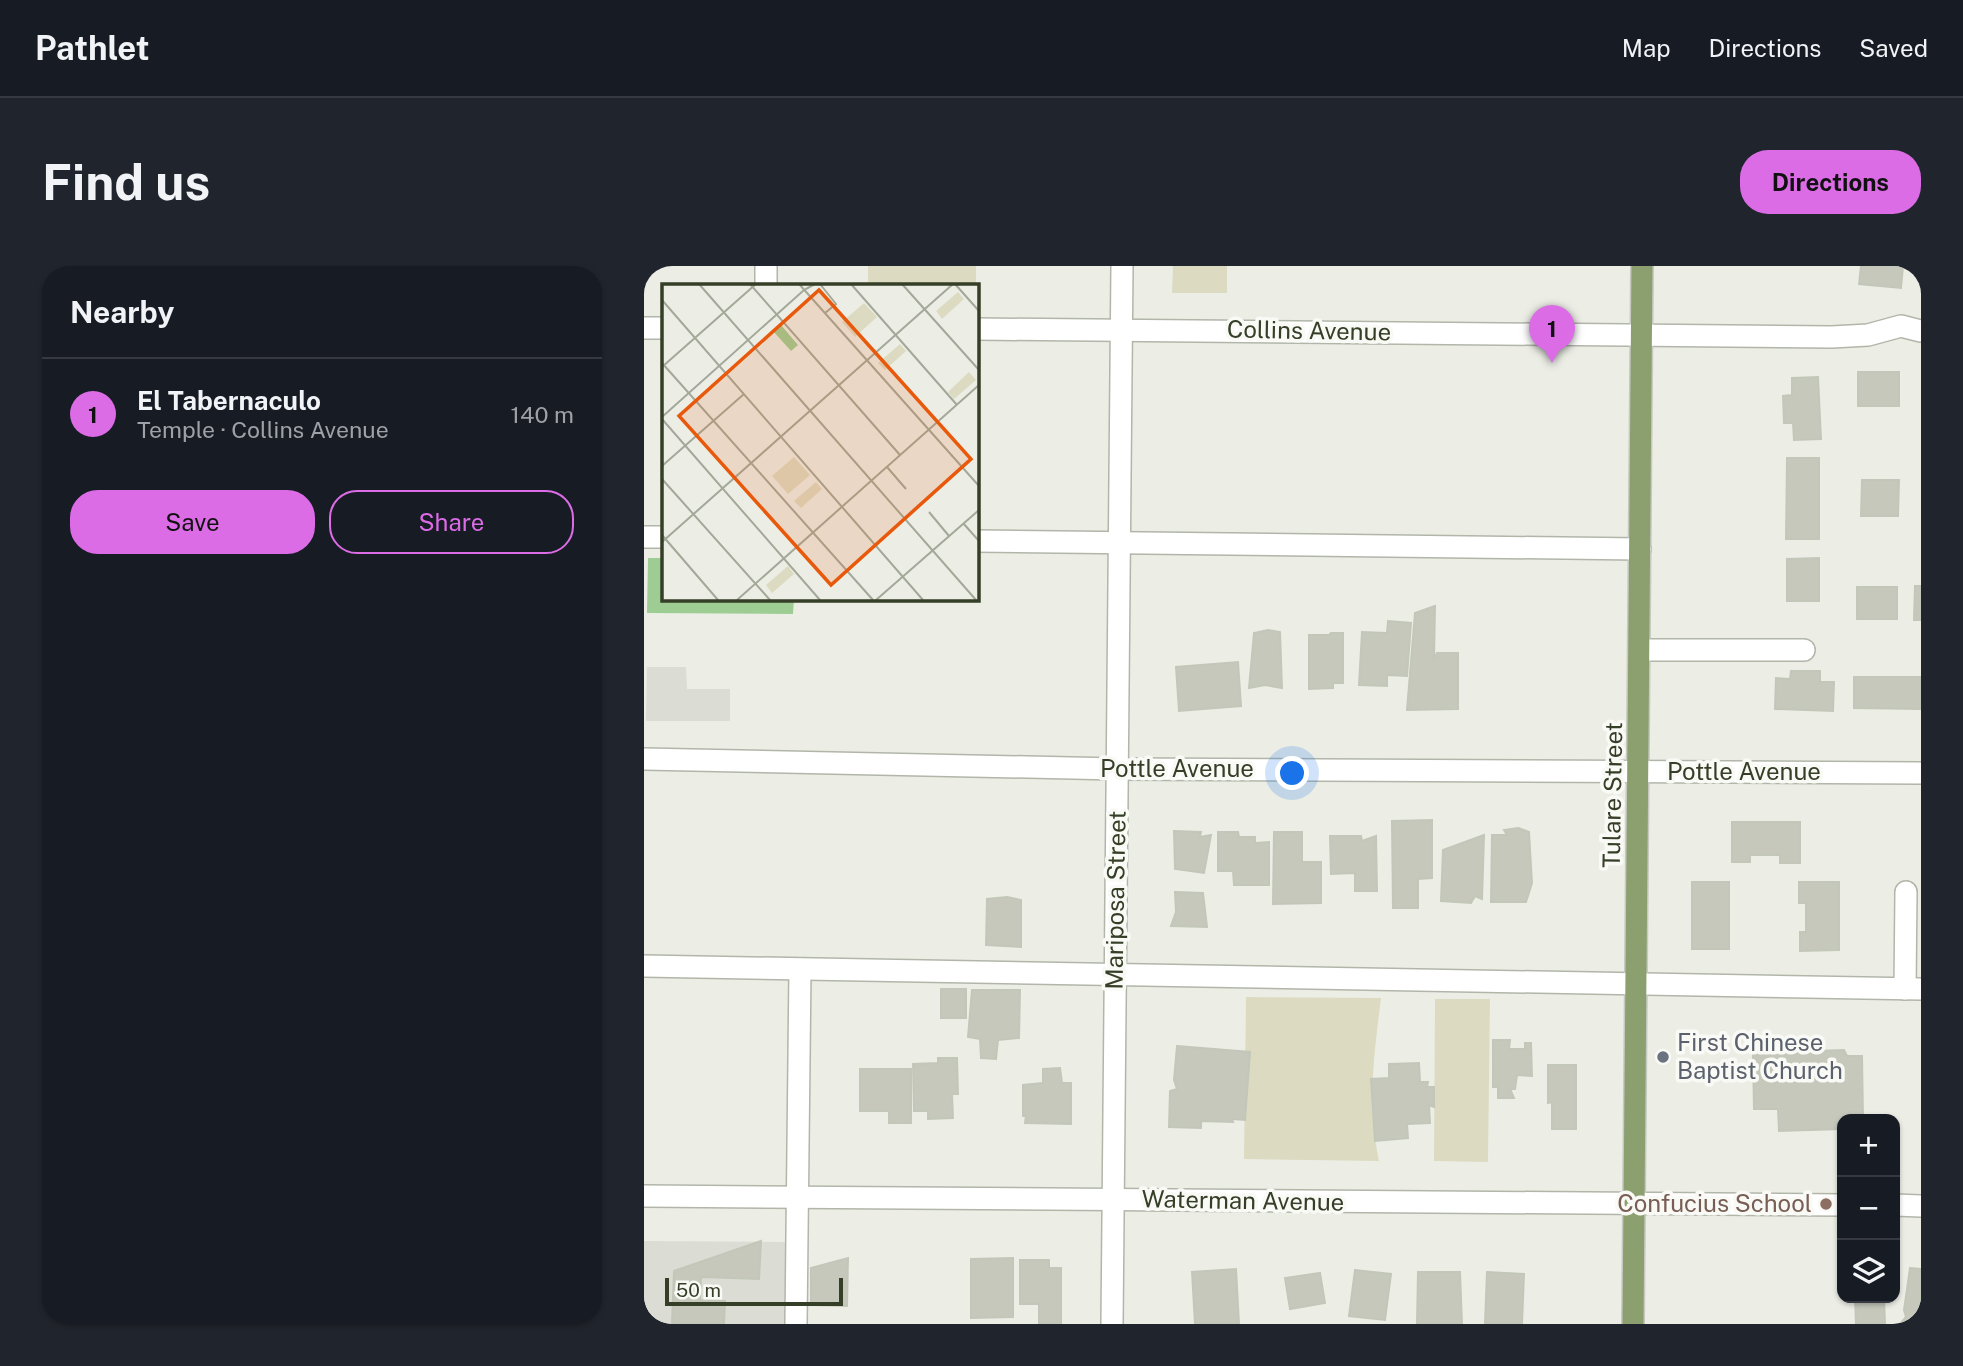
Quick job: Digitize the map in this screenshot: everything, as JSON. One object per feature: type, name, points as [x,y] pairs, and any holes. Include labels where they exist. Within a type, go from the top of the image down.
[{"type":"main road","name":"Tulare Street","points":[[1633,1324],[1642,266]]},
{"type":"street","points":[[766,266],[766,284]]},
{"type":"street","name":"Mariposa Street","points":[[1112,1324],[1122,266]]},
{"type":"street","name":"Collins Avenue","points":[[978,329],[1832,337],[1868,335],[1901,326],[1921,331]]},
{"type":"street","points":[[644,328],[662,328]]},
{"type":"street","points":[[644,537],[662,537]]},
{"type":"street","points":[[978,541],[1640,549]]},
{"type":"street","points":[[1640,650],[1804,650]]},
{"type":"street","name":"Pottle Avenue","points":[[644,759],[1117,769],[1921,773]]},
{"type":"street","points":[[644,967],[1913,989],[1906,892]]},
{"type":"street","points":[[796,1324],[800,969]]},
{"type":"street","name":"Waterman Avenue","points":[[644,1196],[1837,1205]]},
{"type":"street","points":[[1900,1205],[1921,1206]]},
{"type":"shaded area","points":[[868,266],[976,266],[976,284],[868,284]]},
{"type":"shaded area","points":[[1173,266],[1227,266],[1227,293],[1172,293]]},
{"type":"shaded area","points":[[648,558],[662,558],[662,600],[794,600],[793,614],[647,613]]},
{"type":"shaded area","points":[[647,667],[686,667],[687,689],[730,689],[730,721],[646,721]]},
{"type":"shaded area","points":[[1246,997],[1381,998],[1374,1059],[1373,1099],[1379,1161],[1244,1159]]},
{"type":"shaded area","points":[[1435,999],[1490,999],[1488,1162],[1434,1161]]},
{"type":"shaded area","points":[[644,1241],[787,1242],[786,1324],[644,1324]]},
{"type":"building","points":[[1861,266],[1903,266],[1901,288],[1859,284]]},
{"type":"building","points":[[1858,372],[1899,372],[1899,406],[1858,406]]},
{"type":"building","points":[[1818,377],[1821,439],[1794,440],[1793,423],[1784,423],[1783,396],[1792,395],[1792,378]]},
{"type":"building","points":[[1787,458],[1819,458],[1819,539],[1786,539]]},
{"type":"building","points":[[1862,480],[1899,480],[1898,516],[1861,516]]},
{"type":"building","points":[[1819,558],[1819,601],[1787,601],[1787,559]]},
{"type":"building","points":[[1915,586],[1921,586],[1921,620],[1914,620]]},
{"type":"building","points":[[1857,587],[1897,587],[1897,619],[1857,619]]},
{"type":"building","points":[[1435,606],[1434,659],[1437,653],[1458,653],[1458,709],[1407,710],[1415,613]]},
{"type":"building","points":[[1388,621],[1411,623],[1407,676],[1387,675],[1387,686],[1359,685],[1362,632],[1387,633]]},
{"type":"building","points":[[1268,630],[1280,632],[1282,688],[1265,685],[1249,688],[1254,633]]},
{"type":"building","points":[[1343,633],[1343,683],[1333,683],[1333,688],[1309,689],[1309,635]]},
{"type":"building","points":[[1238,662],[1241,706],[1179,711],[1176,667]]},
{"type":"building","points":[[1791,671],[1820,671],[1820,682],[1834,682],[1833,711],[1775,709],[1776,678],[1790,679]]},
{"type":"building","points":[[1854,677],[1921,677],[1921,709],[1854,708]]},
{"type":"building","points":[[1432,820],[1432,878],[1418,879],[1418,908],[1393,908],[1392,821]]},
{"type":"building","points":[[1732,822],[1800,822],[1800,863],[1780,863],[1780,855],[1750,855],[1750,862],[1732,862]]},
{"type":"building","points":[[1518,828],[1529,832],[1532,883],[1526,902],[1491,902],[1492,835],[1507,835],[1504,830]]},
{"type":"building","points":[[1174,831],[1201,832],[1200,837],[1211,835],[1204,873],[1175,869]]},
{"type":"building","points":[[1218,832],[1238,832],[1239,837],[1255,837],[1255,843],[1269,842],[1269,885],[1234,885],[1233,871],[1218,871]]},
{"type":"building","points":[[1274,832],[1302,832],[1302,862],[1321,862],[1321,903],[1273,904]]},
{"type":"building","points":[[1484,835],[1482,899],[1475,896],[1471,903],[1441,901],[1443,850]]},
{"type":"building","points":[[1330,836],[1361,836],[1362,841],[1376,836],[1377,891],[1355,891],[1355,873],[1331,874]]},
{"type":"building","points":[[1692,882],[1729,882],[1729,949],[1692,949]]},
{"type":"building","points":[[1799,882],[1839,882],[1839,950],[1800,951],[1800,932],[1806,932],[1806,903],[1799,903]]},
{"type":"building","points":[[1175,892],[1203,893],[1207,927],[1171,926],[1176,912]]},
{"type":"building","points":[[1007,897],[1021,900],[1021,947],[986,945],[987,899]]},
{"type":"building","points":[[941,989],[966,989],[966,1018],[941,1018]]},
{"type":"building","points":[[972,990],[1020,990],[1019,1038],[998,1040],[996,1059],[981,1058],[980,1039],[968,1037]]},
{"type":"building","points":[[1493,1040],[1510,1040],[1509,1049],[1525,1049],[1525,1043],[1531,1043],[1532,1076],[1517,1075],[1515,1089],[1510,1089],[1514,1098],[1498,1098],[1498,1087],[1493,1087]]},
{"type":"building","points":[[1177,1046],[1250,1052],[1245,1120],[1201,1121],[1201,1128],[1169,1127],[1170,1091],[1177,1089],[1174,1080]]},
{"type":"building","points":[[1844,1050],[1847,1056],[1862,1056],[1863,1114],[1837,1114],[1837,1129],[1779,1131],[1778,1109],[1754,1109],[1753,1053]]},
{"type":"building","points":[[938,1058],[957,1058],[958,1094],[952,1094],[953,1118],[928,1119],[928,1111],[914,1111],[913,1064],[938,1063]]},
{"type":"building","points":[[1419,1063],[1420,1082],[1428,1082],[1427,1087],[1434,1087],[1434,1107],[1429,1105],[1430,1123],[1407,1124],[1408,1138],[1375,1141],[1371,1079],[1389,1078],[1389,1064]]},
{"type":"building","points":[[1548,1065],[1576,1065],[1576,1129],[1552,1129],[1552,1102],[1548,1103]]},
{"type":"building","points":[[1060,1068],[1062,1083],[1071,1083],[1071,1124],[1025,1123],[1023,1085],[1043,1083],[1043,1069]]},
{"type":"building","points":[[860,1069],[911,1069],[911,1123],[889,1123],[889,1111],[860,1111]]},
{"type":"building","points":[[761,1241],[759,1279],[701,1277],[700,1300],[725,1301],[724,1324],[672,1324],[674,1271]]},
{"type":"building","points":[[848,1258],[847,1306],[811,1305],[811,1268]]},
{"type":"building","points":[[1013,1258],[1013,1317],[971,1318],[971,1259]]},
{"type":"building","points":[[1020,1260],[1049,1260],[1049,1268],[1061,1268],[1061,1324],[1039,1324],[1039,1304],[1020,1304]]},
{"type":"building","points":[[1910,1268],[1921,1269],[1921,1324],[1900,1324],[1906,1317],[1904,1310]]},
{"type":"building","points":[[1236,1269],[1239,1324],[1195,1324],[1192,1272]]},
{"type":"building","points":[[1355,1270],[1391,1274],[1385,1320],[1349,1316]]},
{"type":"building","points":[[1418,1272],[1460,1272],[1462,1324],[1417,1324]]},
{"type":"building","points":[[1487,1272],[1524,1274],[1522,1324],[1485,1324]]},
{"type":"building","points":[[1320,1273],[1325,1303],[1290,1309],[1285,1278]]},
{"type":"building","points":[[1855,1303],[1884,1303],[1885,1324],[1856,1324]]},
{"type":"place","name":"El Tabernaculo","points":[[1552,363]]},
{"type":"place","name":"First Chinese Baptist Church","points":[[1663,1057]]},
{"type":"place","name":"Confucius School","points":[[1826,1204]]}]
